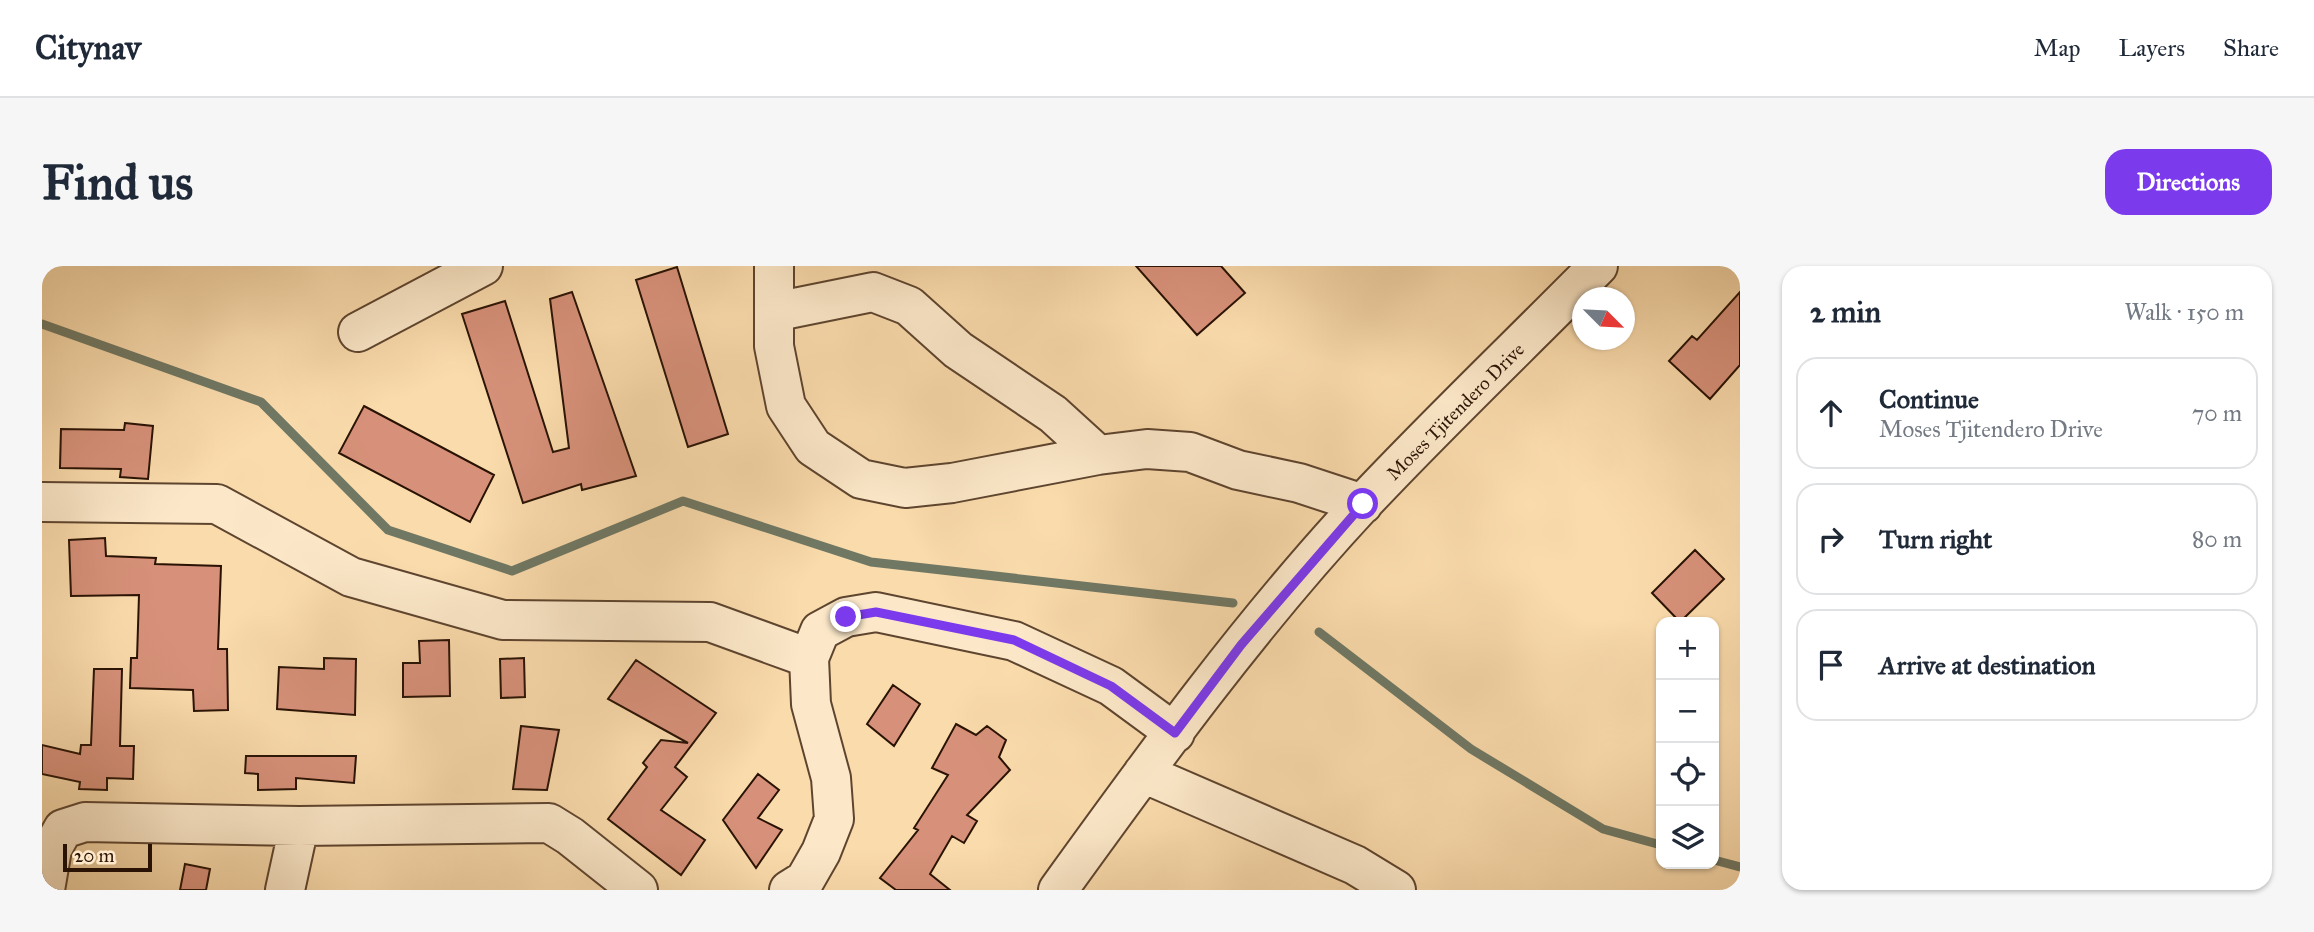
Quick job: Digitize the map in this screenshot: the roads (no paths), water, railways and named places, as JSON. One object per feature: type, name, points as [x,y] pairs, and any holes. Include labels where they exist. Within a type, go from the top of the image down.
[{"type":"street","points":[[358,332],[483,266]]},
{"type":"street","points":[[774,266],[774,346],[786,406],[813,447],[861,479],[905,488],[952,483],[1098,455],[1147,449],[1189,453],[1238,470],[1299,483],[1363,504]]},
{"type":"street","name":"Moses Tjitendero Drive","points":[[1058,890],[1241,645],[1363,504],[1598,266]]},
{"type":"street","points":[[774,312],[873,292],[909,306],[958,350],[1053,414],[1098,455]]},
{"type":"street","points":[[42,502],[217,504],[351,577],[503,620],[710,622],[809,658]]},
{"type":"street","points":[[789,890],[805,880],[821,852],[834,819],[831,778],[811,704],[809,658],[820,631],[846,617],[876,612],[1014,640],[1111,686],[1175,733]]},
{"type":"street","points":[[1143,773],[1355,865],[1396,890]]},
{"type":"street","points":[[45,890],[53,828],[86,822],[299,826],[549,823],[570,836],[638,890]]},
{"type":"street","points":[[285,890],[299,826]]},
{"type":"waterway","points":[[42,324],[261,402],[388,530],[512,571],[683,501],[871,562],[1233,603]]},
{"type":"waterway","points":[[1319,632],[1471,749],[1603,829],[1656,844]]},
{"type":"waterway","points":[[1719,861],[1740,867]]}]
